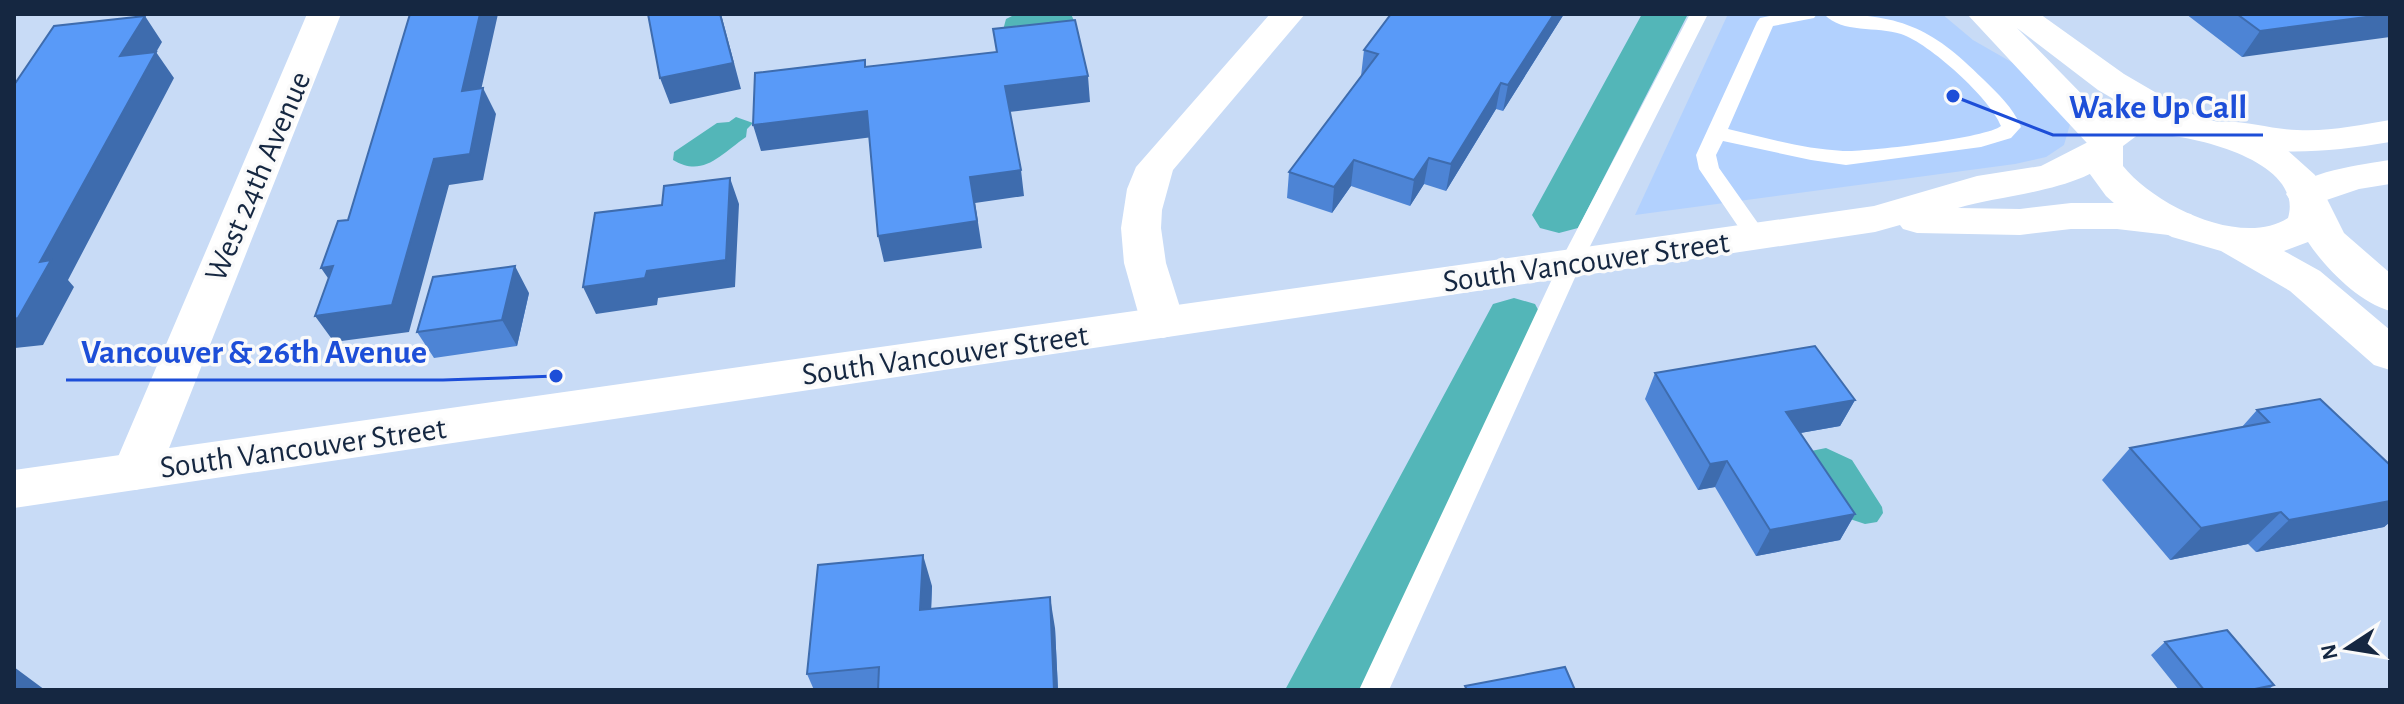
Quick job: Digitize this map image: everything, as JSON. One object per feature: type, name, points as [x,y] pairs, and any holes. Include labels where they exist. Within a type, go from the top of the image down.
[{"type":"street","name":"West 24th Avenue","points":[[136,471],[324,14]]},
{"type":"street","points":[[1163,323],[1142,249],[1139,218],[1155,167],[1288,14]]},
{"type":"street","points":[[1984,14],[2026,59],[2079,108],[2104,146],[2104,167],[2118,186],[2151,212],[2197,231],[2232,239],[2285,237],[2306,225],[2308,201]]},
{"type":"street","points":[[2019,14],[2111,82],[2200,128],[2251,146],[2280,163],[2302,185],[2324,235],[2390,296]]},
{"type":"street","name":"South Vancouver Street","points":[[14,489],[1875,219],[1977,189],[2051,177],[2104,146],[2109,136],[2126,127],[2151,122],[2200,128]]},
{"type":"street","points":[[2200,128],[2297,142],[2329,141],[2390,131]]},
{"type":"street","points":[[2308,201],[2353,178],[2390,172]]},
{"type":"street","name":"South Vancouver Street","points":[[1875,219],[2020,222],[2086,216],[2177,223]]},
{"type":"street","points":[[2232,239],[2305,281],[2390,354]]},
{"type":"lane","points":[[1374,690],[1571,262],[1699,14]]},
{"type":"lane","points":[[1756,236],[1709,169],[1706,155],[1766,22],[1808,14]]},
{"type":"lane","points":[[1717,133],[1811,154],[1846,158],[1981,141],[2004,134],[2011,127],[2006,114],[1919,33],[1888,25],[1846,21],[1833,14]]},
{"type":"shaded area","points":[[1016,14],[1071,14],[1075,23],[1003,30],[1006,19]]},
{"type":"shaded area","points":[[1728,14],[1942,14],[1973,40],[2027,71],[2071,121],[2064,145],[2046,157],[2015,164],[1635,215]]},
{"type":"shaded area","points":[[736,117],[753,123],[747,129],[746,137],[719,157],[693,167],[673,160],[674,152],[717,123],[729,122]]},
{"type":"shaded area","points":[[1826,448],[1852,460],[1882,507],[1883,513],[1877,522],[1865,524],[1850,519],[1811,451]]},
{"type":"building","points":[[410,14],[480,14],[462,91],[483,88],[470,154],[434,159],[392,305],[315,316],[333,266],[321,268],[338,221],[348,220]]},
{"type":"building","points":[[648,14],[720,14],[733,63],[660,78]]},
{"type":"building","points":[[1391,14],[1554,14],[1508,85],[1501,83],[1451,164],[1429,158],[1414,180],[1354,160],[1334,187],[1289,172],[1378,54],[1364,50]]},
{"type":"building","points":[[2237,14],[2389,14],[2260,31]]},
{"type":"building","points":[[145,16],[120,56],[156,52],[40,262],[51,260],[18,318],[14,319],[14,85],[54,26]]},
{"type":"building","points":[[1075,20],[1088,76],[1005,86],[1021,170],[970,177],[977,221],[878,236],[867,111],[753,125],[755,73],[865,60],[865,67],[997,52],[993,29]]},
{"type":"building","points":[[730,178],[726,260],[647,271],[645,278],[583,287],[595,213],[662,205],[664,186]]},
{"type":"building","points":[[515,266],[502,320],[417,332],[433,277]]},
{"type":"building","points":[[1815,346],[1855,400],[1786,412],[1855,514],[1770,530],[1727,461],[1710,464],[1655,373]]},
{"type":"building","points":[[2320,399],[2390,465],[2390,501],[2289,520],[2281,512],[2201,528],[2130,448],[2269,422],[2257,410]]},
{"type":"building","points":[[923,555],[920,610],[1050,597],[1054,690],[878,690],[879,667],[807,674],[818,565]]},
{"type":"building","points":[[2227,630],[2274,685],[2250,690],[2204,690],[2165,642]]},
{"type":"building","points":[[1565,667],[1575,690],[1467,690],[1465,686]]},
{"type":"waterway","points":[[1559,215],[1665,14]]},
{"type":"waterway","points":[[1322,690],[1514,319]]},
{"type":"place","name":"Wake Up Call","points":[[1953,96]]},
{"type":"place","name":"Vancouver & 26th Avenue","points":[[556,376]]}]
